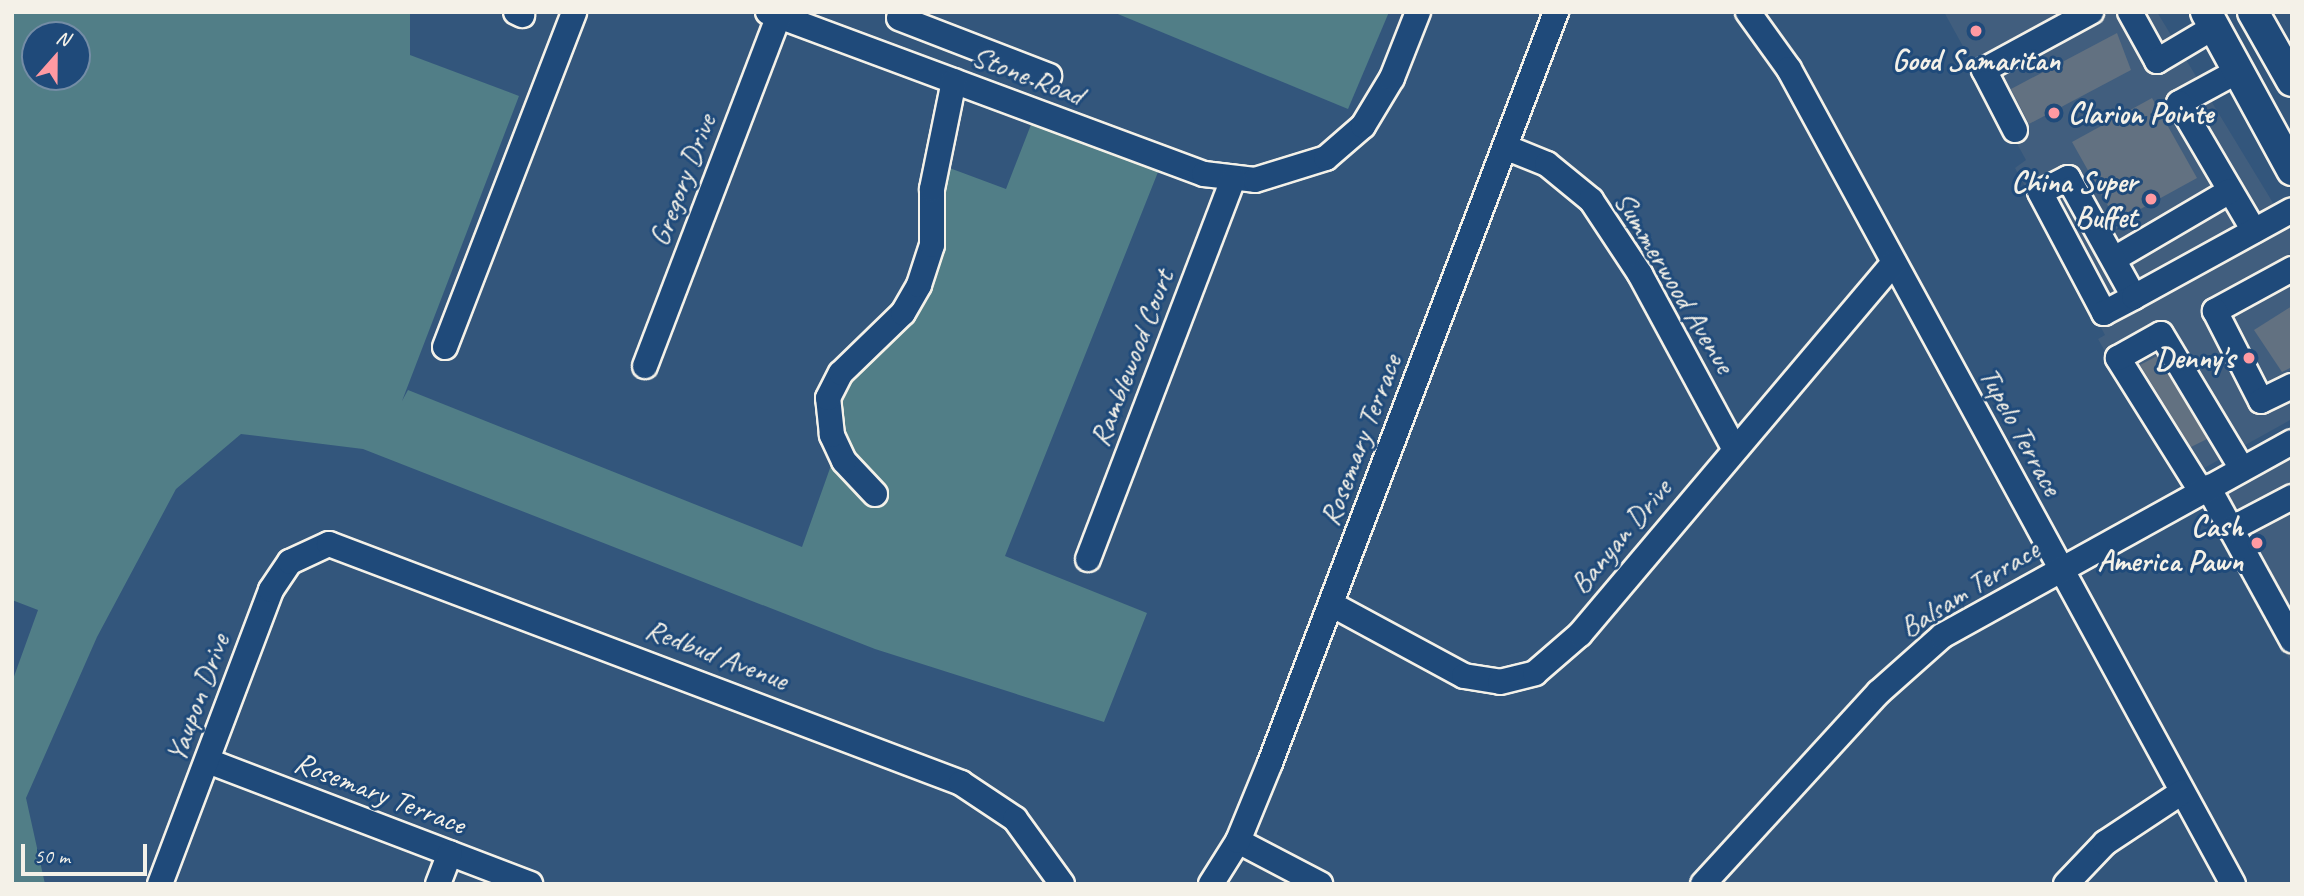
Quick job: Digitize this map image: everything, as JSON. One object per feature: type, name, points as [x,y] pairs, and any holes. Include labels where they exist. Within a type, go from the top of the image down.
[{"type":"main road","points":[[2292,81],[2256,13],[2210,20],[2292,170]]},
{"type":"main road","points":[[2238,71],[2277,52]]},
{"type":"street","points":[[445,347],[574,12]]},
{"type":"street","name":"Stone Road","points":[[774,14],[954,81],[1233,179],[1269,178],[1326,158],[1363,127],[1392,78],[1418,12]]},
{"type":"street","name":"Rosemary Terrace","points":[[1211,884],[1238,841],[1556,12]]},
{"type":"street","name":"Tupelo Terrace","points":[[1748,12],[1789,69],[2233,884]]},
{"type":"street","points":[[2015,130],[1984,70],[2091,12]]},
{"type":"street","points":[[2130,12],[2157,61],[2210,20]]},
{"type":"street","name":"Gregory Drive","points":[[645,366],[774,14]]},
{"type":"street","points":[[884,55],[900,15],[1049,76]]},
{"type":"street","points":[[2238,71],[2179,103],[2254,231]]},
{"type":"street","points":[[874,494],[844,461],[832,435],[828,398],[841,373],[903,313],[919,285],[932,244],[932,189],[954,81]]},
{"type":"street","name":"Summerwood Avenue","points":[[1505,147],[1547,164],[1591,200],[1640,274],[1734,448]]},
{"type":"street","points":[[2134,297],[2068,178],[2040,192],[2104,313],[2134,297],[2292,210]]},
{"type":"street","name":"Ramblewood Court","points":[[1088,559],[1233,179]]},
{"type":"street","points":[[2114,259],[2230,191]]},
{"type":"street","name":"Banyan Drive","points":[[1331,604],[1464,676],[1500,682],[1535,673],[1580,634],[1734,448],[1894,264]]},
{"type":"street","points":[[2292,270],[2215,311],[2261,401],[2292,386]]},
{"type":"street","points":[[2242,469],[2161,334],[2118,358],[2285,611],[2292,640]]},
{"type":"street","name":"Balsam Terrace","points":[[1703,884],[1912,660],[1978,612],[2292,442]]},
{"type":"street","points":[[2231,529],[2292,497]]},
{"type":"street","name":"Yaupon Drive","points":[[160,884],[271,590],[290,562],[313,549]]},
{"type":"street","name":"Redbud Avenue","points":[[313,549],[354,549],[920,764],[1015,819],[1062,884]]},
{"type":"street","name":"Rosemary Terrace","points":[[208,761],[530,884]]},
{"type":"street","points":[[2066,884],[2105,844],[2182,792]]},
{"type":"street","points":[[1238,841],[1320,884]]},
{"type":"street","points":[[438,884],[450,853]]},
{"type":"shaded area","points":[[1944,12],[2157,12],[2292,234],[2292,419],[2179,482],[2098,339],[2105,335],[2015,168],[2026,160]]},
{"type":"shaded area","name":"Cash America Pawn","points":[[2292,454],[2292,664],[2200,504]]},
{"type":"green space","points":[[12,12],[410,12],[410,55],[519,96],[402,401],[408,390],[802,547],[834,457],[838,365],[901,292],[916,258],[926,226],[928,160],[1006,189],[1032,122],[1160,167],[1005,556],[1147,613],[1104,722],[875,649],[363,449],[241,434],[176,489],[97,637],[26,798],[45,884],[12,884],[12,682],[38,610],[12,600]]},
{"type":"green space","points":[[1113,12],[1389,12],[1348,109]]},
{"type":"building","points":[[2117,33],[2131,70],[2029,124],[2011,89]]},
{"type":"building","points":[[2152,98],[2197,178],[2117,222],[2072,142]]},
{"type":"building","points":[[2292,306],[2292,367],[2282,372],[2254,330]]},
{"type":"building","points":[[2157,356],[2207,439],[2191,447],[2140,365]]},
{"type":"place","name":"Good Samaritan","points":[[1976,31]]},
{"type":"place","name":"Clarion Pointe","points":[[2054,113]]},
{"type":"place","name":"China Super Buffet","points":[[2151,199]]},
{"type":"place","name":"Denny's","points":[[2249,358]]},
{"type":"place","name":"Cash America Pawn","points":[[2257,543]]}]
